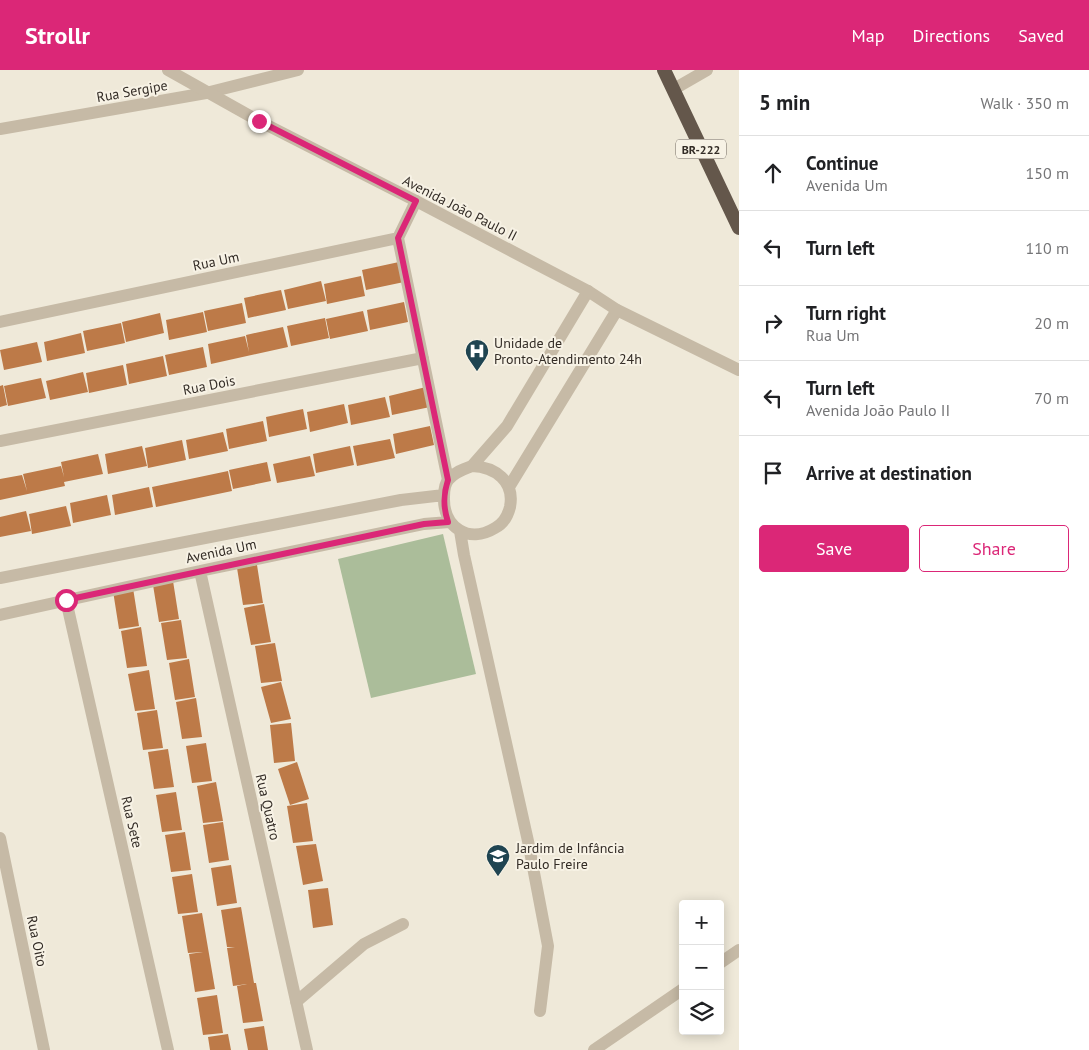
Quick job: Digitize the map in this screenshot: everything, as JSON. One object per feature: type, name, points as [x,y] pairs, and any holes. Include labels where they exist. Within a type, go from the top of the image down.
[{"type":"highway","name":"BR-222","points":[[664,70],[739,228]]},
{"type":"street","name":"Avenida João Paulo II","points":[[168,70],[206,93],[588,291],[617,310],[739,370]]},
{"type":"street","name":"Rua Sergipe","points":[[0,130],[206,93],[298,70]]},
{"type":"street","points":[[674,89],[707,70]]},
{"type":"street","points":[[416,201],[398,238],[448,480],[444,495],[444,509],[448,522],[460,532],[478,534],[488,532],[505,519],[510,509],[509,487],[503,478],[494,471],[472,466],[461,470],[448,480]]},
{"type":"street","name":"Rua Um","points":[[0,322],[398,238]]},
{"type":"street","points":[[472,466],[507,426],[588,291]]},
{"type":"street","points":[[509,487],[617,310]]},
{"type":"street","name":"Rua Dois","points":[[0,441],[423,358]]},
{"type":"street","name":"Avenida Um","points":[[0,578],[402,500],[444,495]]},
{"type":"street","name":"Avenida Um","points":[[0,616],[66,600],[424,524],[448,522]]},
{"type":"street","points":[[460,532],[528,841],[548,946],[540,1010]]},
{"type":"street","name":"Rua Quatro","points":[[200,571],[307,1050]]},
{"type":"street","name":"Rua Sete","points":[[66,600],[168,1050]]},
{"type":"street","name":"Rua Oito","points":[[0,838],[44,1050]]},
{"type":"street","points":[[296,1002],[364,944],[403,924]]},
{"type":"street","points":[[724,960],[739,950]]},
{"type":"street","points":[[594,1050],[680,990]]},
{"type":"green space","points":[[443,534],[476,674],[371,698],[338,559]]},
{"type":"building","points":[[399,262],[404,282],[366,290],[362,270]]},
{"type":"building","points":[[361,276],[365,296],[327,304],[324,284]]},
{"type":"building","points":[[321,281],[326,301],[288,309],[284,290]]},
{"type":"building","points":[[281,290],[286,310],[248,318],[244,298]]},
{"type":"building","points":[[404,302],[408,322],[370,330],[367,310]]},
{"type":"building","points":[[242,303],[246,323],[208,331],[204,311]]},
{"type":"building","points":[[363,311],[368,331],[330,339],[326,319]]},
{"type":"building","points":[[203,312],[207,332],[169,340],[166,320]]},
{"type":"building","points":[[160,313],[164,333],[126,342],[122,322]]},
{"type":"building","points":[[325,318],[329,338],[291,346],[287,326]]},
{"type":"building","points":[[121,323],[125,343],[87,351],[83,331]]},
{"type":"building","points":[[283,327],[288,347],[211,364],[208,344],[245,336],[249,352],[246,335]]},
{"type":"building","points":[[81,333],[85,353],[47,361],[44,342]]},
{"type":"building","points":[[37,342],[42,362],[4,370],[0,350]]},
{"type":"building","points":[[203,347],[207,367],[169,375],[165,355]]},
{"type":"building","points":[[163,356],[167,376],[129,384],[126,364]]},
{"type":"building","points":[[123,365],[127,385],[89,393],[86,373]]},
{"type":"building","points":[[83,372],[88,392],[50,400],[46,381]]},
{"type":"building","points":[[41,378],[46,398],[8,406],[4,386]]},
{"type":"building","points":[[3,385],[7,405],[0,407],[0,386]]},
{"type":"building","points":[[426,387],[430,407],[392,415],[389,396]]},
{"type":"building","points":[[385,397],[390,417],[351,425],[348,405]]},
{"type":"building","points":[[344,404],[348,423],[310,432],[307,412]]},
{"type":"building","points":[[303,409],[307,429],[269,437],[266,417]]},
{"type":"building","points":[[263,421],[267,441],[229,449],[226,429]]},
{"type":"building","points":[[430,426],[434,445],[396,454],[393,434]]},
{"type":"building","points":[[223,432],[228,451],[189,459],[186,440]]},
{"type":"building","points":[[390,439],[395,458],[357,466],[353,446]]},
{"type":"building","points":[[182,440],[186,460],[148,468],[145,448]]},
{"type":"building","points":[[142,446],[147,466],[108,474],[105,454]]},
{"type":"building","points":[[350,446],[354,465],[316,473],[313,454]]},
{"type":"building","points":[[98,454],[103,474],[64,482],[65,486],[0,500],[0,479],[22,475],[27,491],[23,474],[61,466],[64,477],[61,462]]},
{"type":"building","points":[[310,456],[315,476],[277,483],[273,464]]},
{"type":"building","points":[[267,462],[271,481],[233,489],[229,470]]},
{"type":"building","points":[[228,471],[232,491],[156,507],[152,487]]},
{"type":"building","points":[[149,487],[153,507],[115,515],[112,495]]},
{"type":"building","points":[[107,495],[111,515],[73,523],[70,503]]},
{"type":"building","points":[[66,506],[71,526],[32,534],[29,514]]},
{"type":"building","points":[[26,511],[31,531],[0,537],[0,517]]},
{"type":"building","points":[[257,565],[263,603],[243,605],[237,568]]},
{"type":"building","points":[[173,581],[179,619],[159,622],[153,585]]},
{"type":"building","points":[[133,588],[139,626],[119,629],[113,591]]},
{"type":"building","points":[[264,604],[271,642],[251,645],[244,608]]},
{"type":"building","points":[[181,620],[187,658],[167,660],[161,623]]},
{"type":"building","points":[[141,627],[147,666],[127,668],[121,631]]},
{"type":"building","points":[[275,643],[282,681],[261,683],[255,646]]},
{"type":"building","points":[[189,659],[195,697],[175,700],[169,663]]},
{"type":"building","points":[[149,670],[155,709],[135,711],[128,674]]},
{"type":"building","points":[[281,682],[291,719],[271,723],[261,687]]},
{"type":"building","points":[[196,698],[202,737],[182,739],[176,702]]},
{"type":"building","points":[[157,710],[163,748],[143,750],[137,713]]},
{"type":"building","points":[[291,723],[295,761],[274,763],[270,725]]},
{"type":"building","points":[[206,743],[212,781],[192,783],[186,746]]},
{"type":"building","points":[[168,749],[174,787],[154,789],[148,752]]},
{"type":"building","points":[[297,762],[309,799],[290,805],[278,769]]},
{"type":"building","points":[[216,782],[223,821],[203,823],[197,786]]},
{"type":"building","points":[[176,792],[182,830],[162,832],[156,795]]},
{"type":"building","points":[[307,803],[313,841],[293,843],[287,806]]},
{"type":"building","points":[[223,822],[229,860],[209,863],[203,825]]},
{"type":"building","points":[[185,832],[191,870],[171,872],[165,835]]},
{"type":"building","points":[[316,844],[323,881],[303,885],[296,846]]},
{"type":"building","points":[[231,865],[237,903],[217,906],[211,868]]},
{"type":"building","points":[[192,874],[198,912],[178,914],[172,877]]},
{"type":"building","points":[[328,888],[333,925],[313,928],[308,890]]},
{"type":"building","points":[[241,907],[254,983],[256,983],[263,1021],[243,1023],[237,986],[247,984],[233,986],[227,948],[235,947],[227,947],[221,910]]},
{"type":"building","points":[[202,913],[215,989],[195,992],[189,954],[203,952],[188,953],[182,916]]},
{"type":"building","points":[[217,995],[223,1033],[203,1035],[197,998]]},
{"type":"building","points":[[264,1026],[268,1050],[248,1050],[244,1029]]},
{"type":"building","points":[[228,1034],[231,1050],[210,1050],[208,1037]]},
{"type":"place","name":"Unidade de Pronto-Atendimento 24h","points":[[477,372]]},
{"type":"place","name":"Jardim de Infância Paulo Freire","points":[[498,877]]},
{"type":"route","points":[[66,600],[424,524],[448,522],[444,509],[444,495],[448,480],[398,238],[416,201],[259,121]]}]
